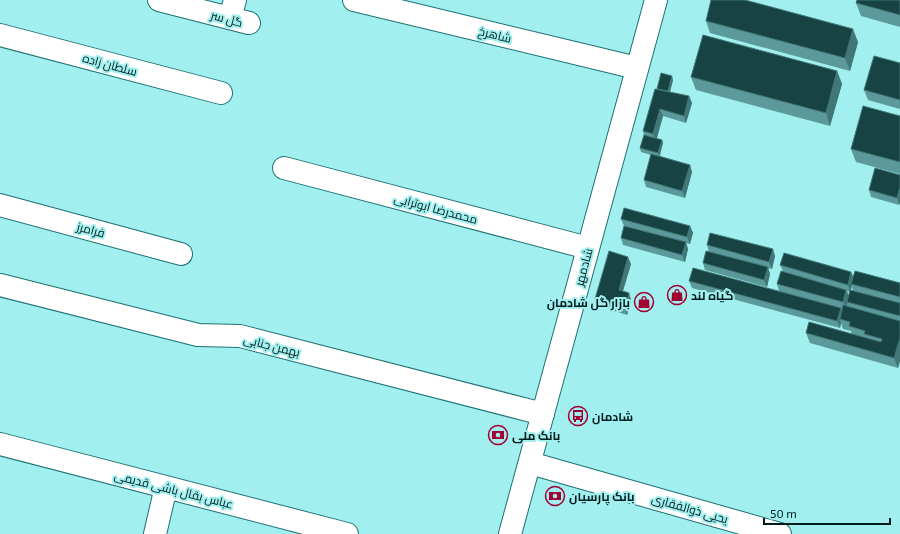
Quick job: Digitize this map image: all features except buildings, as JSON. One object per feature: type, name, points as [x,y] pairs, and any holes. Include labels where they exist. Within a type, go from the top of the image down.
[{"type":"street","name":"گل سر","points":[[159,0],[238,14]]},
{"type":"street","name":"شاهرخ","points":[[354,0],[637,68]]},
{"type":"street","name":"شادمهر","points":[[510,534],[656,0]]},
{"type":"street","name":"سلطان زاده","points":[[0,35],[221,93]]},
{"type":"street","name":"محمدرضا ابوترابی","points":[[284,168],[588,248]]},
{"type":"street","name":"فرامرز","points":[[0,205],[181,254]]},
{"type":"street","name":"بهمن جنابی","points":[[0,285],[198,335],[240,336],[543,414]]},
{"type":"street","name":"عباس بقال باشی قدیمی","points":[[0,444],[347,534]]},
{"type":"street","name":"یحیی ذوالفقاری","points":[[530,463],[780,534]]},
{"type":"street","points":[[155,534],[166,487]]},
{"type":"place","name":"گیاه لند","points":[[677,295]]},
{"type":"place","name":"بازار گل شادمان","points":[[644,302]]},
{"type":"place","name":"شادمان","points":[[578,416]]},
{"type":"place","name":"بانک ملی","points":[[498,435]]},
{"type":"place","name":"بانک پارسیان","points":[[555,496]]}]
